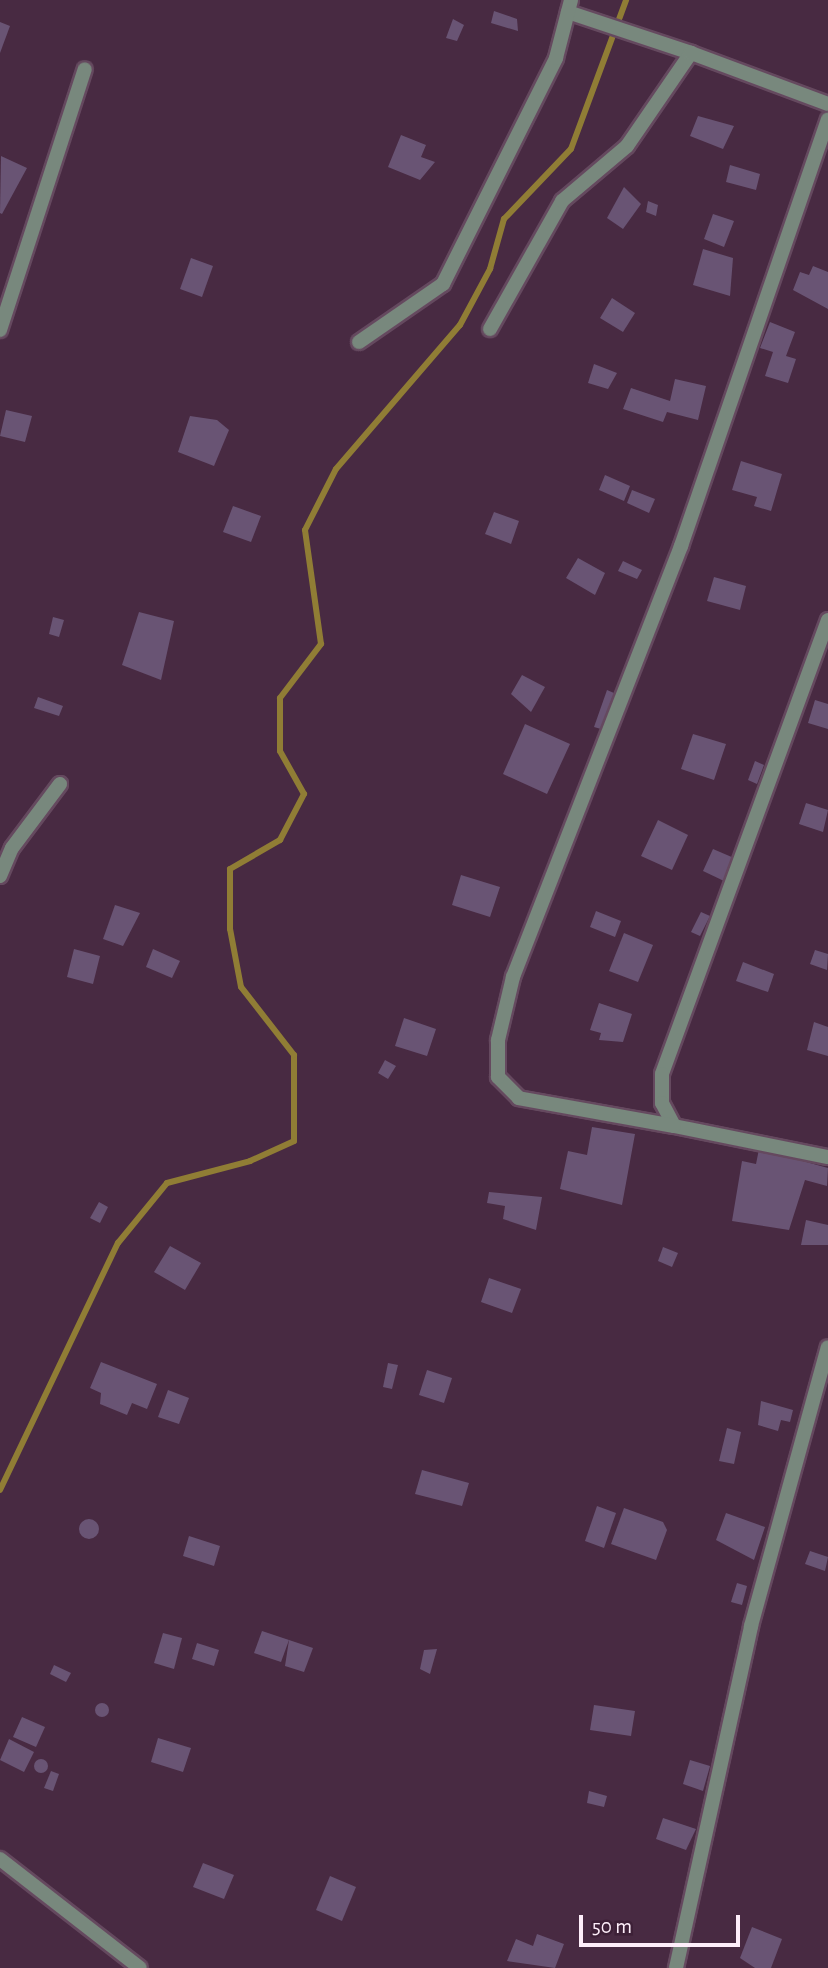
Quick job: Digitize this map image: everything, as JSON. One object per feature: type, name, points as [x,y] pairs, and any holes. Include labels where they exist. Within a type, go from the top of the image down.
[{"type":"street","points":[[359,342],[443,284],[556,58],[570,6],[828,104]]},
{"type":"street","points":[[490,329],[562,201],[627,146],[691,53]]},
{"type":"street","points":[[0,330],[85,69]]},
{"type":"street","points":[[828,120],[681,546],[513,977],[498,1040],[498,1077],[519,1098],[828,1157]]},
{"type":"street","points":[[674,1126],[662,1102],[662,1074],[828,620]]},
{"type":"street","points":[[0,876],[12,848],[60,784]]},
{"type":"street","points":[[676,1968],[751,1626],[828,1347]]},
{"type":"street","points":[[0,1859],[140,1968]]},
{"type":"building","points":[[494,11],[517,19],[518,31],[491,23]]},
{"type":"building","points":[[453,19],[464,25],[457,41],[446,38]]},
{"type":"building","points":[[0,22],[10,26],[0,53]]},
{"type":"building","points":[[698,116],[734,126],[723,149],[690,136]]},
{"type":"building","points":[[401,135],[426,145],[421,157],[435,162],[420,180],[388,167]]},
{"type":"building","points":[[1,156],[27,168],[2,214],[0,213]]},
{"type":"building","points":[[730,165],[760,174],[756,190],[726,182]]},
{"type":"building","points":[[624,187],[641,204],[623,229],[607,218]]},
{"type":"building","points":[[648,201],[658,205],[656,216],[646,212]]},
{"type":"building","points":[[713,214],[734,221],[724,247],[704,239]]},
{"type":"building","points":[[703,249],[733,258],[730,296],[693,285]]},
{"type":"building","points":[[191,258],[213,266],[202,297],[180,289]]},
{"type":"building","points":[[813,266],[828,272],[828,309],[793,290],[800,272],[809,275]]},
{"type":"building","points":[[612,298],[635,313],[623,332],[600,318]]},
{"type":"building","points":[[770,322],[795,332],[786,356],[796,359],[788,383],[765,376],[773,352],[760,348]]},
{"type":"building","points":[[594,364],[617,373],[608,389],[588,383]]},
{"type":"building","points":[[675,379],[706,386],[698,420],[667,412],[663,422],[623,409],[631,388],[670,401]]},
{"type":"building","points":[[6,410],[32,416],[25,442],[0,436]]},
{"type":"building","points":[[190,416],[217,420],[229,430],[214,466],[178,452]]},
{"type":"building","points":[[741,461],[782,474],[771,511],[754,506],[757,497],[732,490]]},
{"type":"building","points":[[605,475],[630,486],[624,501],[599,490]]},
{"type":"building","points":[[632,490],[655,499],[649,513],[627,503]]},
{"type":"building","points":[[233,506],[261,516],[251,542],[223,532]]},
{"type":"building","points":[[494,512],[519,521],[511,544],[485,534]]},
{"type":"building","points":[[578,558],[605,573],[595,595],[566,578]]},
{"type":"building","points":[[623,561],[642,570],[637,579],[618,571]]},
{"type":"building","points":[[714,577],[746,586],[740,610],[707,601]]},
{"type":"building","points":[[139,612],[174,621],[161,680],[122,665]]},
{"type":"building","points":[[53,617],[64,620],[59,637],[49,634]]},
{"type":"building","points":[[522,675],[545,687],[531,712],[511,694]]},
{"type":"building","points":[[607,690],[614,693],[601,729],[594,727]]},
{"type":"building","points":[[38,697],[63,706],[59,716],[34,708]]},
{"type":"building","points":[[815,700],[828,704],[828,729],[808,723]]},
{"type":"building","points":[[525,724],[570,744],[547,794],[503,774]]},
{"type":"building","points":[[693,734],[726,744],[714,780],[681,769]]},
{"type":"building","points":[[755,761],[764,765],[757,784],[748,780]]},
{"type":"building","points":[[806,803],[828,810],[823,832],[799,824]]},
{"type":"building","points":[[658,820],[688,835],[672,870],[641,856]]},
{"type":"building","points":[[713,849],[734,858],[724,881],[703,871]]},
{"type":"building","points":[[461,875],[500,887],[490,917],[452,905]]},
{"type":"building","points":[[115,905],[140,913],[123,946],[103,939]]},
{"type":"building","points":[[596,911],[621,921],[615,937],[590,927]]},
{"type":"building","points":[[701,912],[710,916],[700,936],[691,932]]},
{"type":"building","points":[[624,933],[653,945],[638,982],[609,971]]},
{"type":"building","points":[[74,949],[100,956],[93,984],[67,977]]},
{"type":"building","points":[[153,949],[180,961],[172,978],[146,967]]},
{"type":"building","points":[[815,950],[828,954],[827,970],[810,964]]},
{"type":"building","points":[[743,962],[774,974],[768,992],[736,981]]},
{"type":"building","points":[[599,1003],[632,1014],[623,1042],[599,1040],[601,1033],[590,1030]]},
{"type":"building","points":[[404,1018],[436,1029],[427,1056],[395,1046]]},
{"type":"building","points":[[814,1022],[828,1027],[828,1056],[807,1050]]},
{"type":"building","points":[[385,1060],[396,1066],[388,1079],[378,1073]]},
{"type":"building","points":[[592,1127],[635,1134],[622,1205],[560,1189],[568,1151],[587,1155]]},
{"type":"building","points":[[759,1149],[828,1168],[827,1186],[805,1180],[789,1230],[732,1221],[742,1161],[756,1164]]},
{"type":"building","points":[[489,1192],[542,1197],[536,1230],[503,1219],[505,1206],[487,1203]]},
{"type":"building","points":[[99,1202],[108,1207],[100,1223],[90,1218]]},
{"type":"building","points":[[806,1220],[828,1225],[828,1245],[801,1245]]},
{"type":"building","points":[[170,1246],[201,1263],[185,1290],[154,1272]]},
{"type":"building","points":[[663,1247],[678,1253],[672,1267],[658,1261]]},
{"type":"building","points":[[489,1278],[521,1289],[512,1313],[481,1302]]},
{"type":"building","points":[[101,1362],[157,1384],[147,1409],[132,1403],[127,1415],[100,1404],[101,1393],[90,1388]]},
{"type":"building","points":[[388,1363],[398,1365],[392,1389],[383,1387]]},
{"type":"building","points":[[427,1370],[452,1378],[444,1403],[419,1395]]},
{"type":"building","points":[[168,1390],[189,1398],[179,1424],[158,1417]]},
{"type":"building","points":[[761,1401],[793,1410],[790,1422],[781,1420],[778,1431],[758,1425]]},
{"type":"building","points":[[727,1428],[741,1432],[734,1464],[719,1461]]},
{"type":"building","points":[[422,1470],[469,1483],[462,1506],[415,1494]]},
{"type":"building","points":[[597,1506],[616,1513],[604,1548],[585,1541]]},
{"type":"building","points":[[624,1508],[663,1522],[667,1530],[656,1560],[611,1544]]},
{"type":"building","points":[[726,1513],[765,1527],[754,1560],[716,1540]]},
{"type":"building","points":[[85,1519],[93,1519],[99,1529],[93,1539],[85,1539],[79,1533],[79,1525]]},
{"type":"building","points":[[189,1536],[220,1546],[214,1566],[183,1556]]},
{"type":"building","points":[[810,1551],[828,1557],[825,1571],[805,1564]]},
{"type":"building","points":[[737,1583],[747,1586],[742,1605],[731,1602]]},
{"type":"building","points":[[262,1631],[289,1640],[281,1662],[254,1653]]},
{"type":"building","points":[[163,1633],[182,1638],[174,1669],[154,1663]]},
{"type":"building","points":[[289,1640],[313,1648],[304,1672],[285,1666]]},
{"type":"building","points":[[197,1643],[219,1650],[214,1666],[192,1659]]},
{"type":"building","points":[[437,1649],[430,1674],[420,1669],[424,1650]]},
{"type":"building","points":[[54,1665],[71,1673],[66,1682],[50,1674]]},
{"type":"building","points":[[99,1703],[105,1703],[109,1710],[105,1717],[99,1717],[95,1713],[95,1707]]},
{"type":"building","points":[[594,1705],[635,1711],[631,1736],[590,1730]]},
{"type":"building","points":[[22,1717],[45,1727],[36,1747],[13,1737]]},
{"type":"building","points":[[158,1738],[191,1748],[183,1772],[151,1762]]},
{"type":"building","points":[[9,1739],[34,1752],[24,1772],[0,1760]]},
{"type":"building","points":[[38,1759],[44,1759],[48,1766],[44,1773],[38,1773],[34,1769],[34,1763]]},
{"type":"building","points":[[690,1760],[710,1766],[703,1791],[683,1784]]},
{"type":"building","points":[[51,1771],[59,1774],[53,1791],[44,1788]]},
{"type":"building","points":[[589,1791],[607,1796],[604,1807],[587,1803]]},
{"type":"building","points":[[663,1818],[696,1829],[686,1850],[656,1839]]},
{"type":"building","points":[[203,1863],[234,1875],[224,1899],[193,1887]]},
{"type":"building","points":[[330,1876],[356,1887],[342,1921],[316,1910]]},
{"type":"building","points":[[752,1927],[782,1939],[771,1968],[755,1968],[740,1958]]},
{"type":"building","points":[[537,1934],[564,1944],[555,1968],[507,1961],[516,1939],[533,1946]]},
{"type":"waterway","points":[[0,1490],[118,1243],[167,1183],[250,1161],[294,1141],[294,1055],[241,987],[230,929],[230,869],[280,840],[304,794],[280,751],[280,698],[321,644],[305,530],[336,469],[460,325],[490,269],[504,219],[571,149],[626,0]]}]
